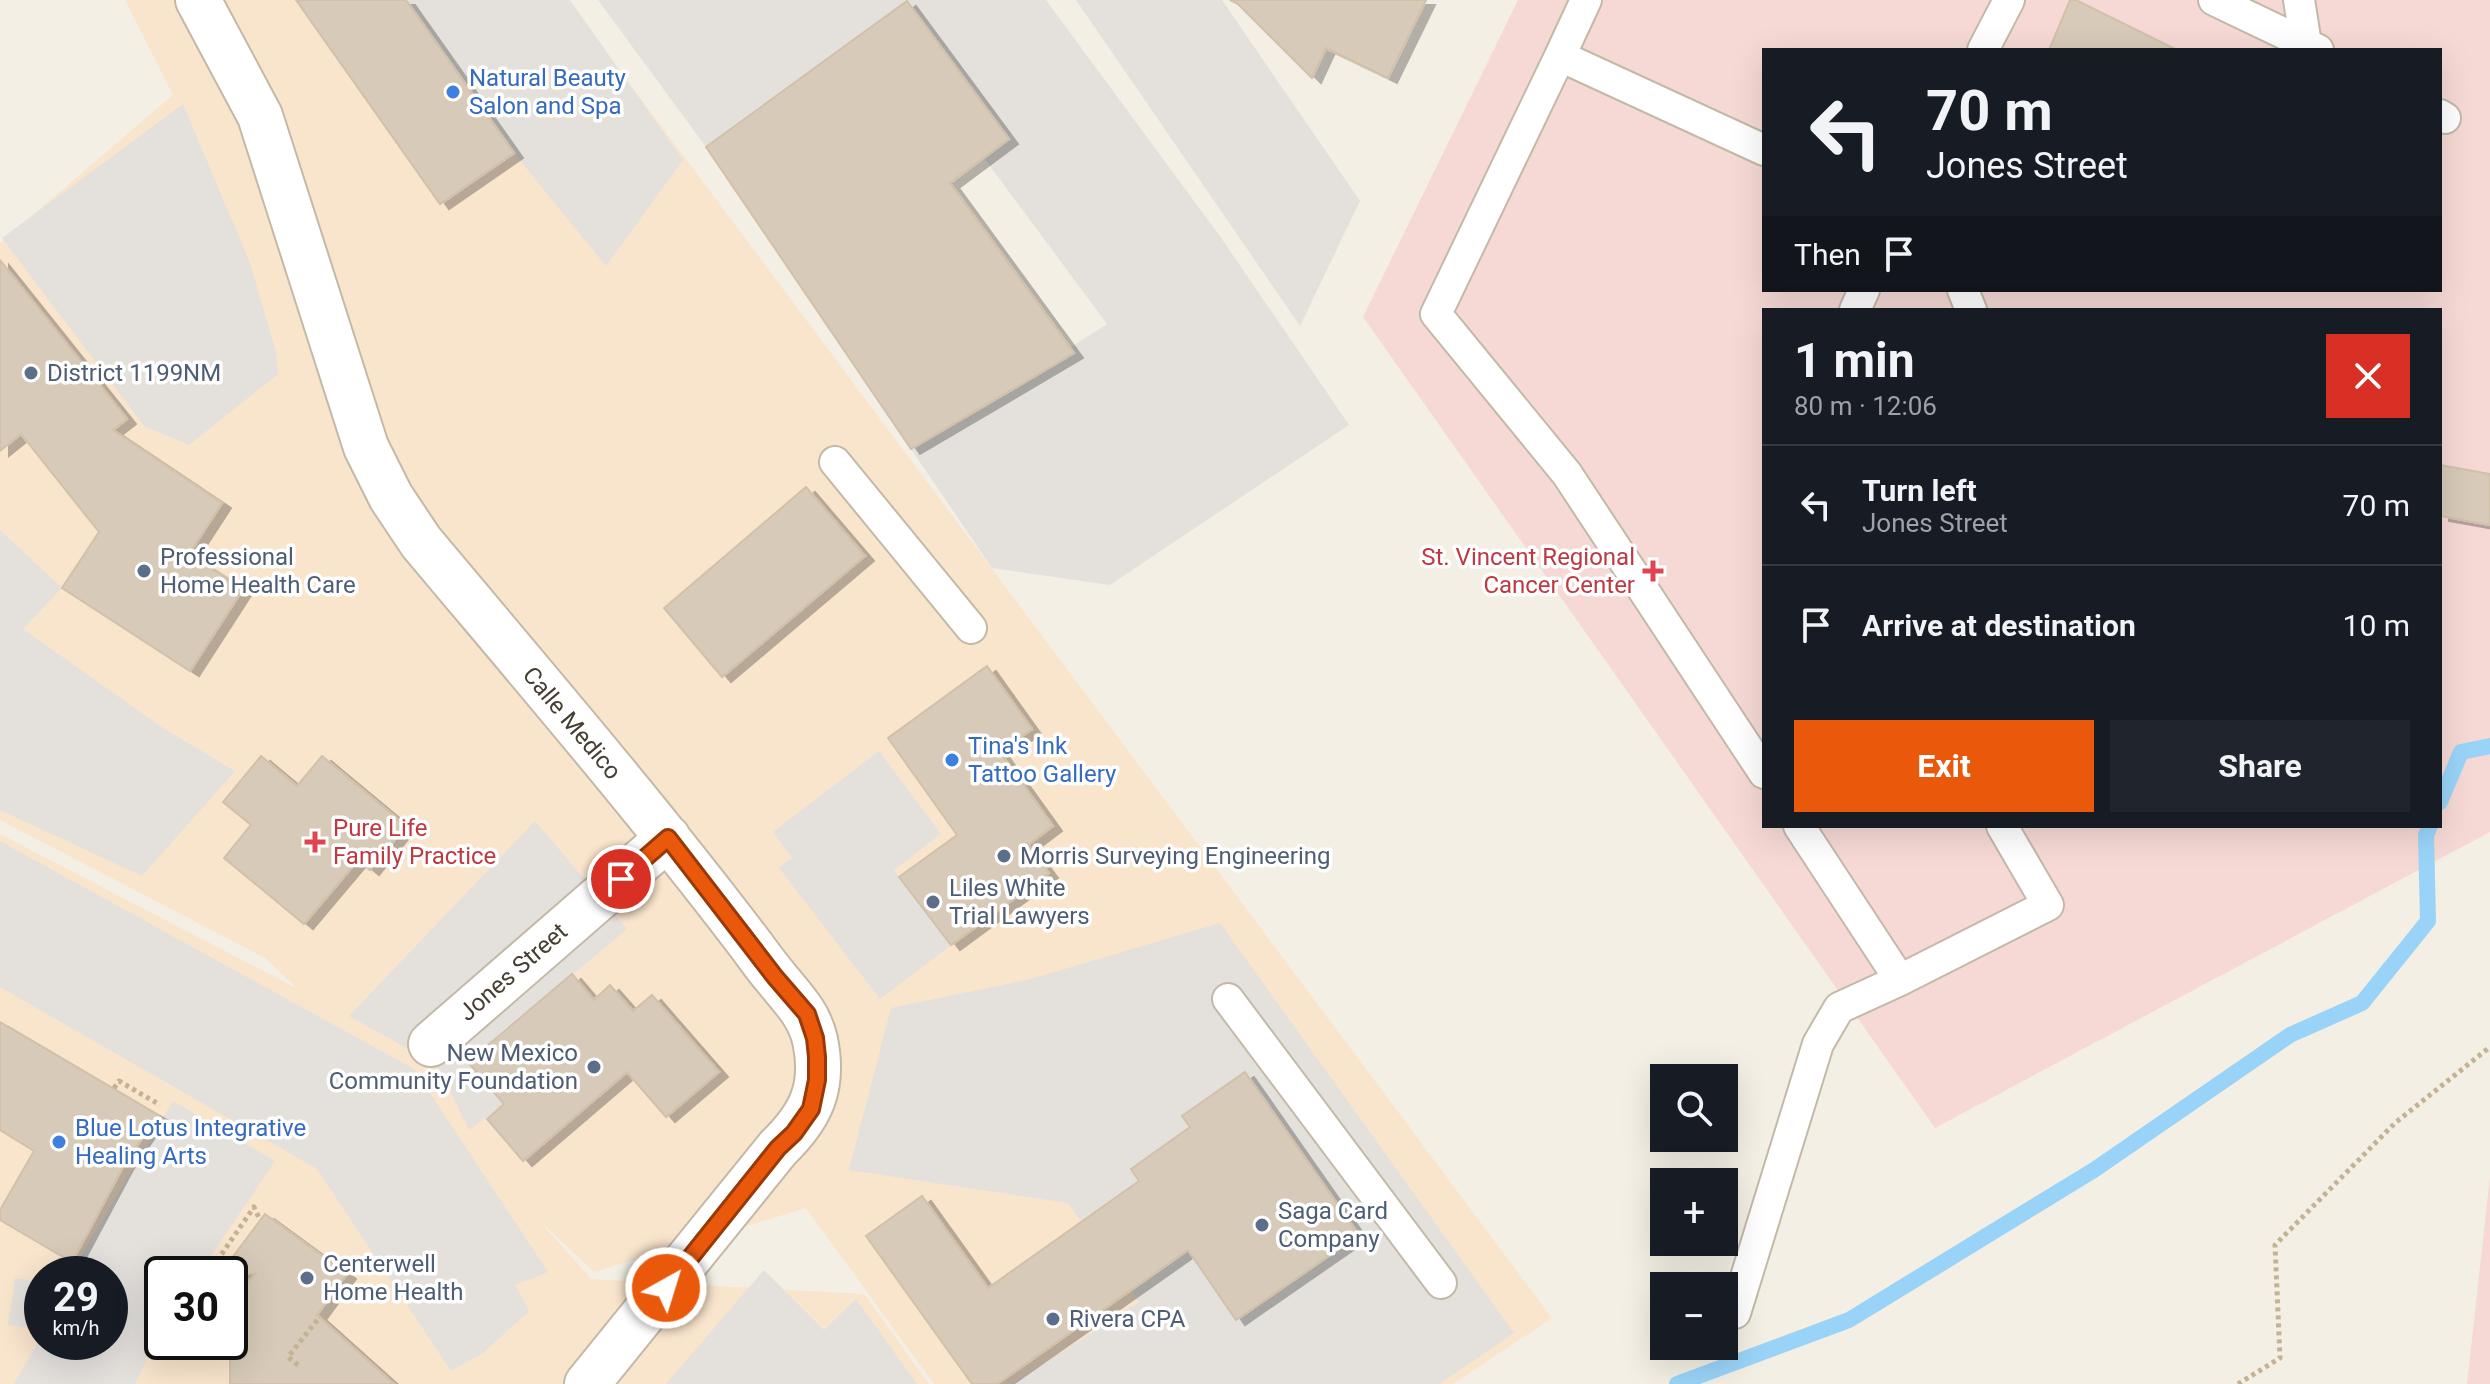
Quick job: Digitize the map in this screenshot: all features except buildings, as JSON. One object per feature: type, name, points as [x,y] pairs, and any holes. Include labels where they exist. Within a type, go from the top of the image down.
[{"type":"street","name":"Calle Medico","points":[[198,0],[260,116],[366,447],[391,497],[421,542],[668,838],[807,1014],[815,1038],[817,1080],[811,1109],[587,1384]]},
{"type":"street","name":"Jones Street","points":[[431,1044],[668,838]]},
{"type":"lane","points":[[1586,0],[1436,314],[1567,474],[1762,770]]},
{"type":"lane","points":[[1984,48],[2009,0]]},
{"type":"lane","points":[[2214,0],[2312,47]]},
{"type":"lane","points":[[2299,0],[2312,47]]},
{"type":"lane","points":[[1560,56],[1762,149]]},
{"type":"lane","points":[[835,462],[971,628]]},
{"type":"lane","points":[[1800,828],[1900,980]]},
{"type":"lane","points":[[1738,1303],[1818,1044],[1839,1008],[2048,905],[2003,828]]},
{"type":"lane","points":[[1228,999],[1441,1283]]},
{"type":"path","points":[[2238,1384],[2280,1358],[2275,1245],[2395,1123],[2490,1047]]},
{"type":"path","points":[[114,1088],[119,1081],[160,1105]]},
{"type":"path","points":[[220,1256],[254,1207],[260,1220]]},
{"type":"path","points":[[298,1365],[288,1357],[318,1319]]},
{"type":"shaded area","points":[[125,0],[567,0],[1552,1318],[1453,1384],[934,1384],[806,1208],[594,1272],[538,1219],[591,1279],[864,1294],[929,1384],[0,1384],[0,834],[298,989],[265,958],[0,820],[0,243],[173,95]]},
{"type":"shaded area","points":[[570,0],[683,160],[606,266],[514,153],[407,2]]},
{"type":"shaded area","points":[[598,0],[1046,0],[1222,239],[1349,425],[1110,585],[992,568],[911,449],[1107,324],[984,158],[1009,139],[906,1],[706,147]]},
{"type":"shaded area","points":[[1076,0],[1222,0],[1360,201],[1300,326]]},
{"type":"shaded area","name":"St. Vincent Regional Cancer Center","points":[[1518,0],[2490,0],[2490,832],[1935,1128],[1363,317]]},
{"type":"shaded area","points":[[183,104],[250,263],[276,352],[278,374],[189,445],[144,426],[2,238]]},
{"type":"shaded area","points":[[0,530],[62,588],[23,629],[160,726],[235,771],[142,876],[0,810]]},
{"type":"shaded area","points":[[879,751],[941,834],[894,870],[951,945],[880,999],[779,868],[792,858],[773,832]]},
{"type":"shaded area","points":[[535,821],[627,929],[469,1062],[504,1104],[469,1130],[437,1065],[349,1016]]},
{"type":"shaded area","points":[[0,841],[414,1069],[548,1272],[515,1285],[529,1311],[483,1353],[451,1371],[317,1169],[0,987]]},
{"type":"shaded area","points":[[1220,923],[1514,1333],[1439,1384],[1012,1384],[1139,1302],[1068,1203],[849,1170],[891,1008],[1031,979]]},
{"type":"shaded area","points":[[173,1101],[275,1161],[211,1256],[144,1256],[144,1360],[147,1360],[135,1384],[14,1384],[28,1360],[128,1360],[128,1256],[81,1256]]},
{"type":"shaded area","points":[[2490,1176],[2490,1384],[2467,1384]]},
{"type":"shaded area","points":[[764,1270],[824,1330],[856,1299],[917,1384],[666,1384]]},
{"type":"shaded area","points":[[15,1278],[24,1279],[24,1327],[8,1325]]},
{"type":"waterway","points":[[2442,797],[2461,752],[2490,746]]},
{"type":"waterway","points":[[1677,1384],[1849,1320],[2094,1170],[2290,1035],[2362,1003],[2428,921],[2426,835],[2429,828]]},
{"type":"place","name":"Natural Beauty Salon and Spa","points":[[453,92]]},
{"type":"place","name":"District 1199NM","points":[[31,373]]},
{"type":"place","name":"Professional Home Health Care","points":[[144,571]]},
{"type":"place","name":"St. Vincent Regional Cancer Center","points":[[1653,571]]},
{"type":"place","name":"Tina's Ink Tattoo Gallery","points":[[952,760]]},
{"type":"place","name":"Pure Life Family Practice","points":[[315,842]]},
{"type":"place","name":"Morris Surveying Engineering","points":[[1004,856]]},
{"type":"place","name":"Liles White Trial Lawyers","points":[[933,902]]},
{"type":"place","name":"New Mexico Community Foundation","points":[[594,1067]]},
{"type":"place","name":"Blue Lotus Integrative Healing Arts","points":[[59,1142]]},
{"type":"place","name":"Saga Card Company","points":[[1262,1225]]},
{"type":"place","name":"Centerwell Home Health","points":[[307,1278]]},
{"type":"place","name":"Rivera CPA","points":[[1053,1319]]},
{"type":"route","points":[[621,879],[668,838],[807,1014],[815,1038],[817,1080],[811,1109],[666,1288]]}]
